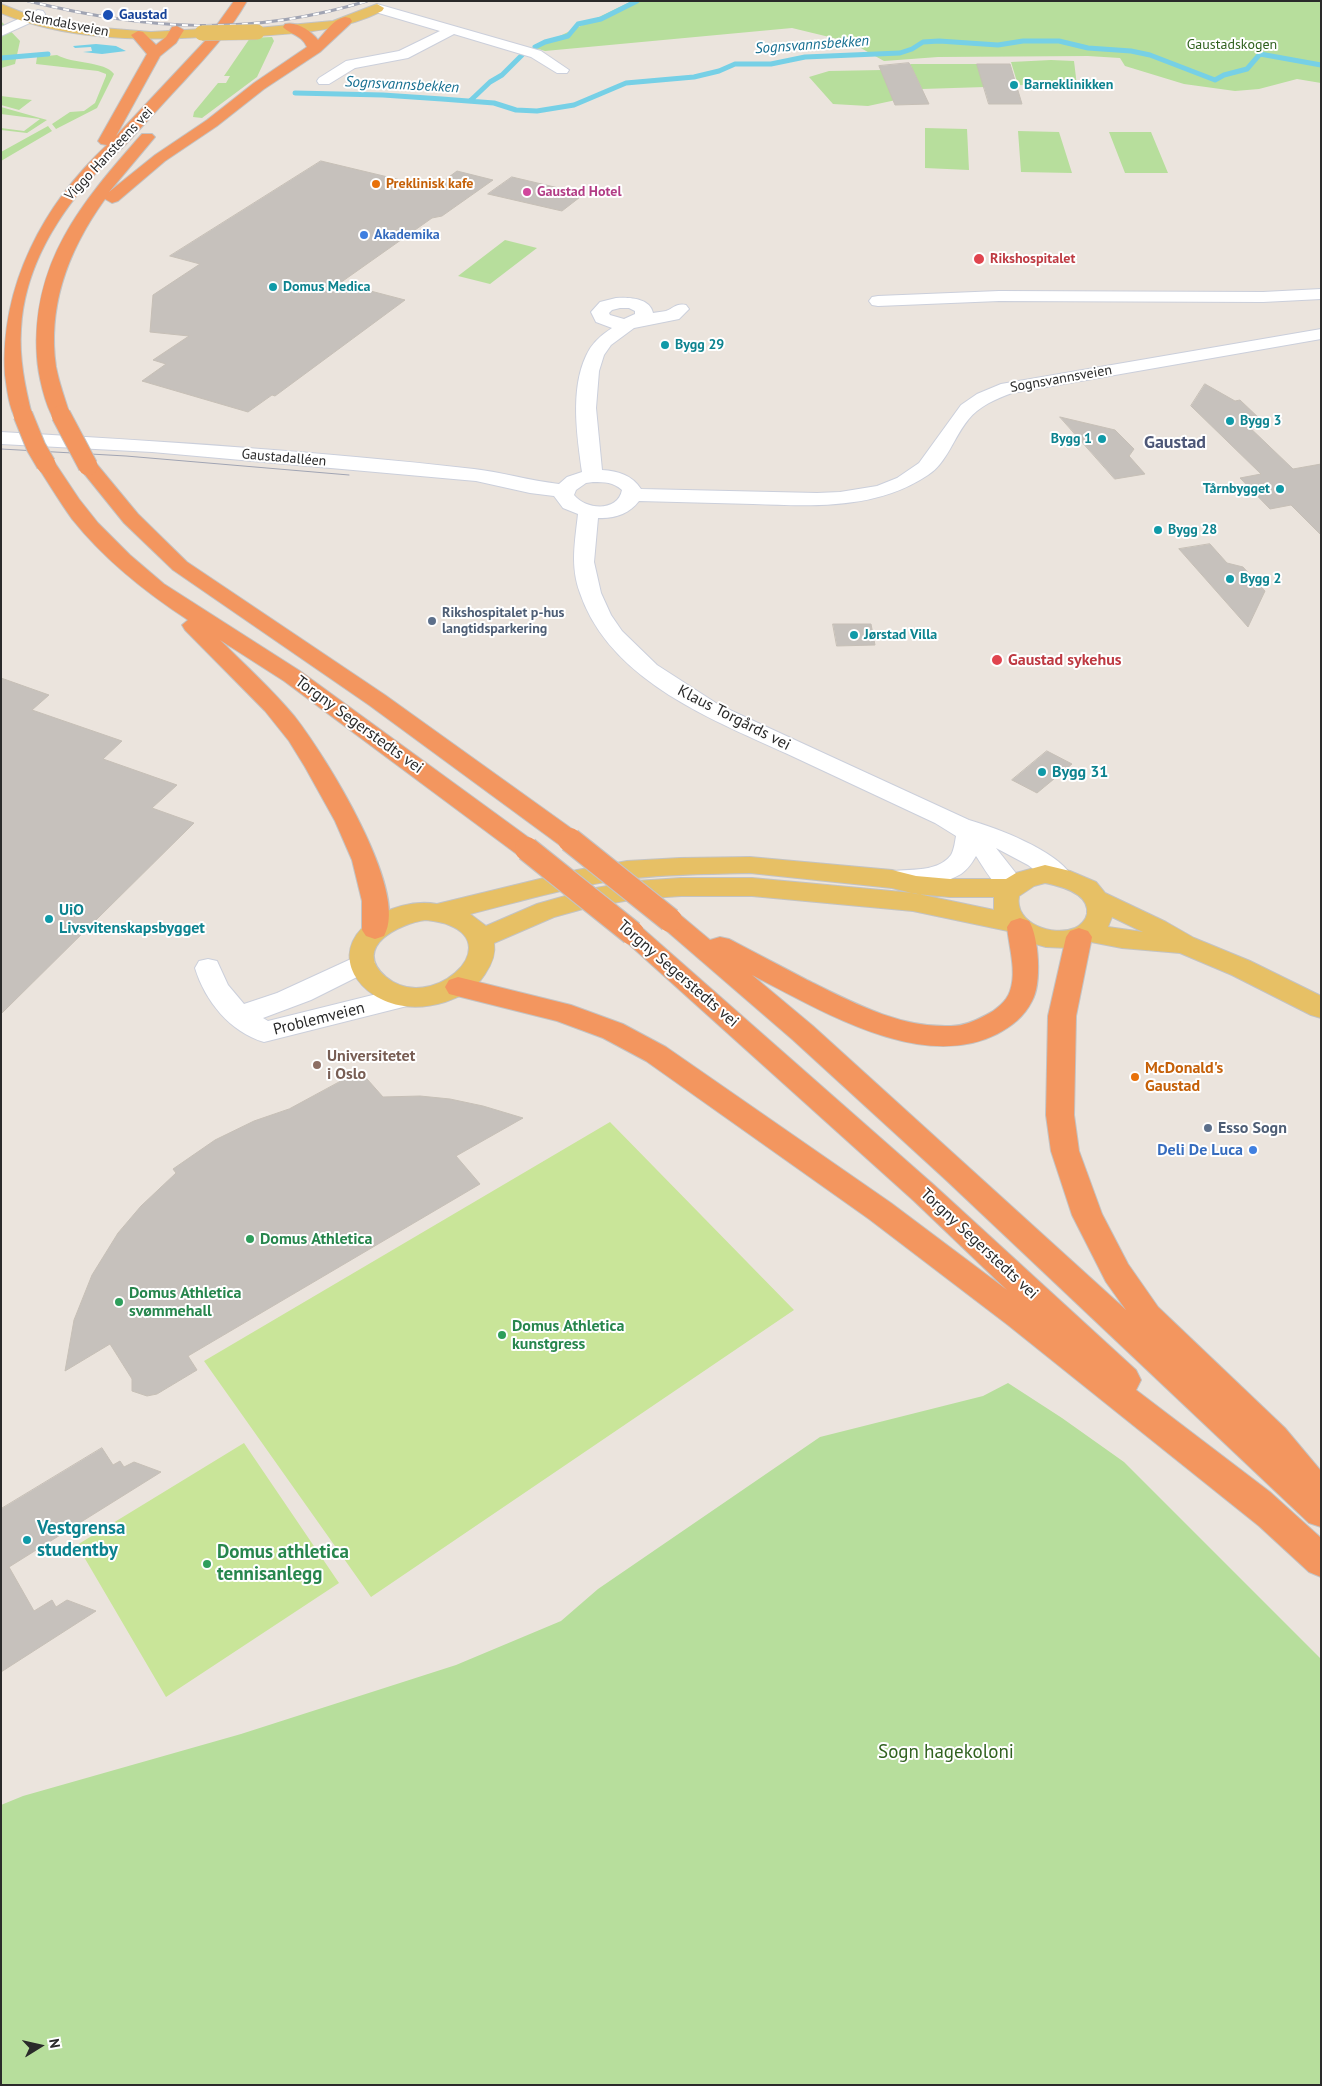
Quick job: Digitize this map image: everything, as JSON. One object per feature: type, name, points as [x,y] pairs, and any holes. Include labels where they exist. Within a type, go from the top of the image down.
[{"type":"highway","name":"Viggo Hansteens vei","points":[[23,414],[15,385],[11,354],[13,313],[25,266],[47,225],[90,170],[121,141],[208,47],[229,21],[241,1]]},
{"type":"highway","points":[[193,86],[250,17]]},
{"type":"highway","points":[[45,343],[57,320],[62,293],[74,258],[88,231],[113,198],[160,158],[212,123],[259,86],[315,49],[325,41],[331,32],[345,21]]},
{"type":"highway","points":[[295,29],[313,41],[315,49]]},
{"type":"highway","points":[[90,170],[154,54],[176,33]]},
{"type":"highway","points":[[138,35],[151,48],[154,54]]},
{"type":"highway","name":"Viggo Hansteens vei","points":[[61,415],[49,376],[45,343],[48,306],[54,275],[65,248],[84,214],[156,127]]},
{"type":"highway","name":"Torgny Segerstedts vei","points":[[23,414],[46,464],[80,515],[106,544],[168,598],[299,681],[527,849],[632,933],[917,1186],[1321,1561]]},
{"type":"highway","name":"Torgny Segerstedts vei","points":[[61,415],[88,466],[124,512],[180,566],[253,618],[377,700],[570,840],[676,924],[803,1033],[949,1165],[1321,1512]]},
{"type":"highway","points":[[168,598],[213,647],[246,677],[296,734],[327,782],[364,858],[377,908],[375,930]]},
{"type":"highway","points":[[676,924],[826,1002],[857,1015],[901,1030],[951,1036],[966,1035],[983,1030],[1006,1015],[1017,1005],[1024,991],[1026,978],[1018,926]]},
{"type":"highway","points":[[1084,935],[1066,992],[1062,1016],[1060,1115],[1065,1151],[1087,1215],[1117,1273],[1147,1316],[1273,1438],[1321,1497]]},
{"type":"highway","points":[[458,987],[561,1012],[613,1031],[656,1054],[873,1206],[1018,1316],[1271,1515]]},
{"type":"main road","name":"Slemdalsveien","points":[[1,8],[74,28],[138,35],[257,32],[295,29],[364,16],[392,1]]},
{"type":"main road","name":"Slemdalsveien","points":[[1,3],[32,16],[176,33]]},
{"type":"main road","name":"Slemdalsveien","points":[[295,29],[377,8]]},
{"type":"main road","points":[[442,912],[577,879],[628,870],[680,866],[750,865],[892,879],[916,885],[950,888],[1012,887],[1033,876],[1058,875],[1083,884],[1098,900],[1157,928],[1185,945],[1241,968],[1321,1008]]},
{"type":"main road","points":[[481,938],[546,910],[590,898],[636,890],[681,887],[752,887],[913,902],[1018,926],[1042,938],[1055,940],[1084,935],[1185,945]]},
{"type":"main road","points":[[1012,887],[1006,897],[1006,906],[1009,915],[1018,926]]},
{"type":"main road","points":[[1084,935],[1096,926],[1100,918],[1101,909],[1098,900]]},
{"type":"main road","points":[[442,912],[455,916],[470,925],[481,938],[484,952],[480,965],[470,978],[458,987],[439,995],[417,998],[405,997],[379,988],[368,978],[362,962],[362,952],[366,940],[375,930],[392,919],[408,913],[442,912]]},
{"type":"street","name":"Slemdalsveien","points":[[377,8],[536,54],[562,70]]},
{"type":"street","points":[[1,32],[32,16]]},
{"type":"street","points":[[324,81],[351,64],[403,55],[454,29]]},
{"type":"street","points":[[878,301],[999,296],[1270,297],[1321,294]]},
{"type":"street","points":[[593,476],[589,455],[586,413],[592,368],[601,345],[601,334],[606,321],[617,324],[636,317],[601,345]]},
{"type":"street","name":"Sognsvannsveien","points":[[632,495],[815,499],[864,495],[903,483],[925,469],[933,461],[964,410],[981,399],[1000,391],[1037,382],[1321,334]]},
{"type":"street","name":"Gaustadalléen","points":[[1,438],[152,446],[476,475],[530,487],[564,491]]},
{"type":"street","points":[[593,476],[605,476],[622,480],[628,485],[632,495],[625,505],[617,509],[603,512],[588,512],[571,506],[566,501],[564,491],[572,482],[593,476]]},
{"type":"street","name":"Klaus Torgårds vei","points":[[588,512],[583,556],[588,589],[597,610],[613,636],[648,668],[687,697],[712,710],[944,817],[964,830],[982,846],[1012,887]]},
{"type":"street","points":[[892,879],[941,873],[954,866],[965,852],[964,830]]},
{"type":"street","name":"Klaus Torgårds vei","points":[[964,830],[1013,846],[1033,856],[1058,875]]},
{"type":"street","name":"Problemveien","points":[[238,1015],[258,1011],[299,995],[362,962]]},
{"type":"street","name":"Problemveien","points":[[208,968],[211,980],[219,994],[238,1015],[264,1032],[405,997]]},
{"type":"green space","name":"Gaustadskogen","points":[[632,1],[1321,1],[1321,83],[1297,79],[1259,89],[1235,91],[1184,84],[1125,66],[1120,58],[1088,56],[938,57],[884,61],[850,42],[792,28],[545,51],[535,48]]},
{"type":"green space","points":[[1,21],[20,41],[15,64],[1,68]]},
{"type":"green space","points":[[272,37],[274,41],[257,77],[202,118],[193,117],[194,112],[218,83],[226,83],[230,76],[224,76],[250,38]]},
{"type":"green space","points":[[57,55],[103,67],[114,74],[97,108],[56,129],[52,124],[70,112],[84,111],[95,103],[106,76],[106,74],[98,71],[36,64],[37,57]]},
{"type":"green space","points":[[1074,61],[1077,86],[1018,85],[1011,62]]},
{"type":"green space","points":[[910,64],[979,64],[985,87],[922,89]]},
{"type":"green space","points":[[882,70],[896,100],[868,106],[833,104],[809,77],[829,71]]},
{"type":"green space","points":[[1,96],[32,100],[19,110],[1,105]]},
{"type":"green space","points":[[1,107],[47,120],[27,133],[1,130],[1,128],[24,131],[40,119],[1,114]]},
{"type":"green space","points":[[48,126],[52,131],[1,161],[1,152]]},
{"type":"green space","points":[[925,128],[967,129],[969,170],[925,168]]},
{"type":"green space","points":[[1018,131],[1059,132],[1072,173],[1021,172]]},
{"type":"green space","points":[[1109,132],[1151,132],[1168,173],[1125,173]]},
{"type":"green space","points":[[505,240],[537,248],[490,284],[458,276]]},
{"type":"green space","name":"Domus Athletica kunstgress","points":[[610,1122],[794,1310],[371,1597],[204,1361]]},
{"type":"green space","name":"Sogn hagekoloni","points":[[1008,1383],[1124,1462],[1321,1659],[1321,2085],[1,2085],[1,1805],[23,1796],[241,1734],[456,1665],[561,1621],[598,1589],[820,1437],[983,1396]]},
{"type":"green space","name":"Domus athletica tennisanlegg","points":[[244,1443],[339,1583],[166,1697],[77,1545]]},
{"type":"water","points":[[96,44],[116,46],[126,51],[102,54],[83,52],[92,51],[91,47],[75,48],[73,46]]},
{"type":"building","points":[[909,63],[929,104],[895,105],[879,66]]},
{"type":"building","points":[[977,64],[1010,64],[1022,104],[989,104]]},
{"type":"building","name":"Domus Medica","points":[[321,161],[434,188],[457,171],[493,180],[442,216],[432,218],[340,283],[405,300],[275,396],[272,395],[248,412],[142,381],[166,364],[153,360],[189,336],[150,332],[153,295],[200,264],[170,256]]},
{"type":"building","name":"Gaustad Hotel","points":[[512,177],[584,194],[562,211],[488,194]]},
{"type":"building","points":[[1205,384],[1235,401],[1240,400],[1261,420],[1245,423],[1293,469],[1321,464],[1321,535],[1291,505],[1270,509],[1240,478],[1261,474],[1191,406]]},
{"type":"building","name":"Bygg 1","points":[[1060,417],[1115,430],[1134,449],[1129,456],[1145,474],[1115,479]]},
{"type":"building","name":"Bygg 2","points":[[1210,544],[1227,563],[1243,567],[1265,591],[1248,627],[1179,549]]},
{"type":"building","name":"Jørstad Villa","points":[[833,624],[871,624],[875,645],[837,646]]},
{"type":"building","name":"UiO Livsvitenskapsbygget","points":[[1,678],[49,695],[32,710],[122,741],[103,759],[177,785],[152,808],[194,823],[1,1014]]},
{"type":"building","name":"Bygg 31","points":[[1047,751],[1072,764],[1037,793],[1012,780]]},
{"type":"building","name":"Domus Athletica","points":[[360,1071],[383,1097],[420,1096],[450,1099],[483,1106],[523,1118],[456,1156],[480,1184],[188,1356],[197,1370],[157,1394],[147,1396],[132,1391],[132,1379],[110,1344],[65,1371],[74,1320],[92,1275],[118,1233],[141,1206],[176,1173],[173,1169],[215,1140],[254,1121],[289,1109]]},
{"type":"building","name":"Vestgrensa studentby","points":[[102,1448],[113,1465],[120,1461],[124,1467],[134,1462],[161,1472],[9,1567],[34,1611],[52,1600],[56,1607],[67,1600],[96,1611],[1,1672],[1,1509]]},
{"type":"waterway","points":[[535,47],[545,42],[568,36],[578,24],[601,19],[637,1]]},
{"type":"waterway","name":"Sognsvannsbekken","points":[[295,93],[383,95],[442,99],[494,103],[516,110],[537,111],[574,105],[626,83],[694,77],[719,71],[735,64],[771,64],[805,57],[900,53],[912,49],[923,42],[939,41],[998,45],[1023,41],[1059,41],[1088,48],[1131,51],[1150,55],[1215,80],[1224,75],[1247,69],[1260,54],[1321,65]]},
{"type":"waterway","name":"Sognsvannsbekken","points":[[1,58],[48,54]]},
{"type":"waterway","points":[[470,101],[490,82],[502,75],[522,55]]},
{"type":"tram line","points":[[1,449],[126,456],[349,475]]},
{"type":"railway","points":[[28,1],[114,18],[198,25],[281,20],[323,13],[367,1]]},
{"type":"place","name":"Gaustad","points":[[108,15]]},
{"type":"place","name":"Barneklinikken","points":[[1014,85]]},
{"type":"place","name":"Preklinisk kafe","points":[[376,184]]},
{"type":"place","name":"Gaustad Hotel","points":[[527,192]]},
{"type":"place","name":"Akademika","points":[[364,235]]},
{"type":"place","name":"Rikshospitalet","points":[[979,259]]},
{"type":"place","name":"Domus Medica","points":[[273,287]]},
{"type":"place","name":"Bygg 29","points":[[665,345]]},
{"type":"place","name":"Bygg 3","points":[[1230,421]]},
{"type":"place","name":"Bygg 1","points":[[1102,439]]},
{"type":"place","name":"Tårnbygget","points":[[1280,489]]},
{"type":"place","name":"Bygg 28","points":[[1158,530]]},
{"type":"place","name":"Bygg 2","points":[[1230,579]]},
{"type":"place","name":"Rikshospitalet p-hus langtidsparkering","points":[[432,621]]},
{"type":"place","name":"Jørstad Villa","points":[[854,635]]},
{"type":"place","name":"Gaustad sykehus","points":[[997,660]]},
{"type":"place","name":"Bygg 31","points":[[1042,772]]},
{"type":"place","name":"UiO Livsvitenskapsbygget","points":[[49,919]]},
{"type":"place","name":"Universitetet i Oslo","points":[[317,1065]]},
{"type":"place","name":"McDonald's Gaustad","points":[[1135,1077]]},
{"type":"place","name":"Esso Sogn","points":[[1208,1128]]},
{"type":"place","name":"Deli De Luca","points":[[1253,1150]]},
{"type":"place","name":"Domus Athletica","points":[[250,1239]]},
{"type":"place","name":"Domus Athletica svømmehall","points":[[119,1302]]},
{"type":"place","name":"Domus Athletica kunstgress","points":[[502,1335]]},
{"type":"place","name":"Vestgrensa studentby","points":[[27,1540]]},
{"type":"place","name":"Domus athletica tennisanlegg","points":[[207,1564]]},
{"type":"district","name":"Gaustad","points":[[1175,443]]}]
